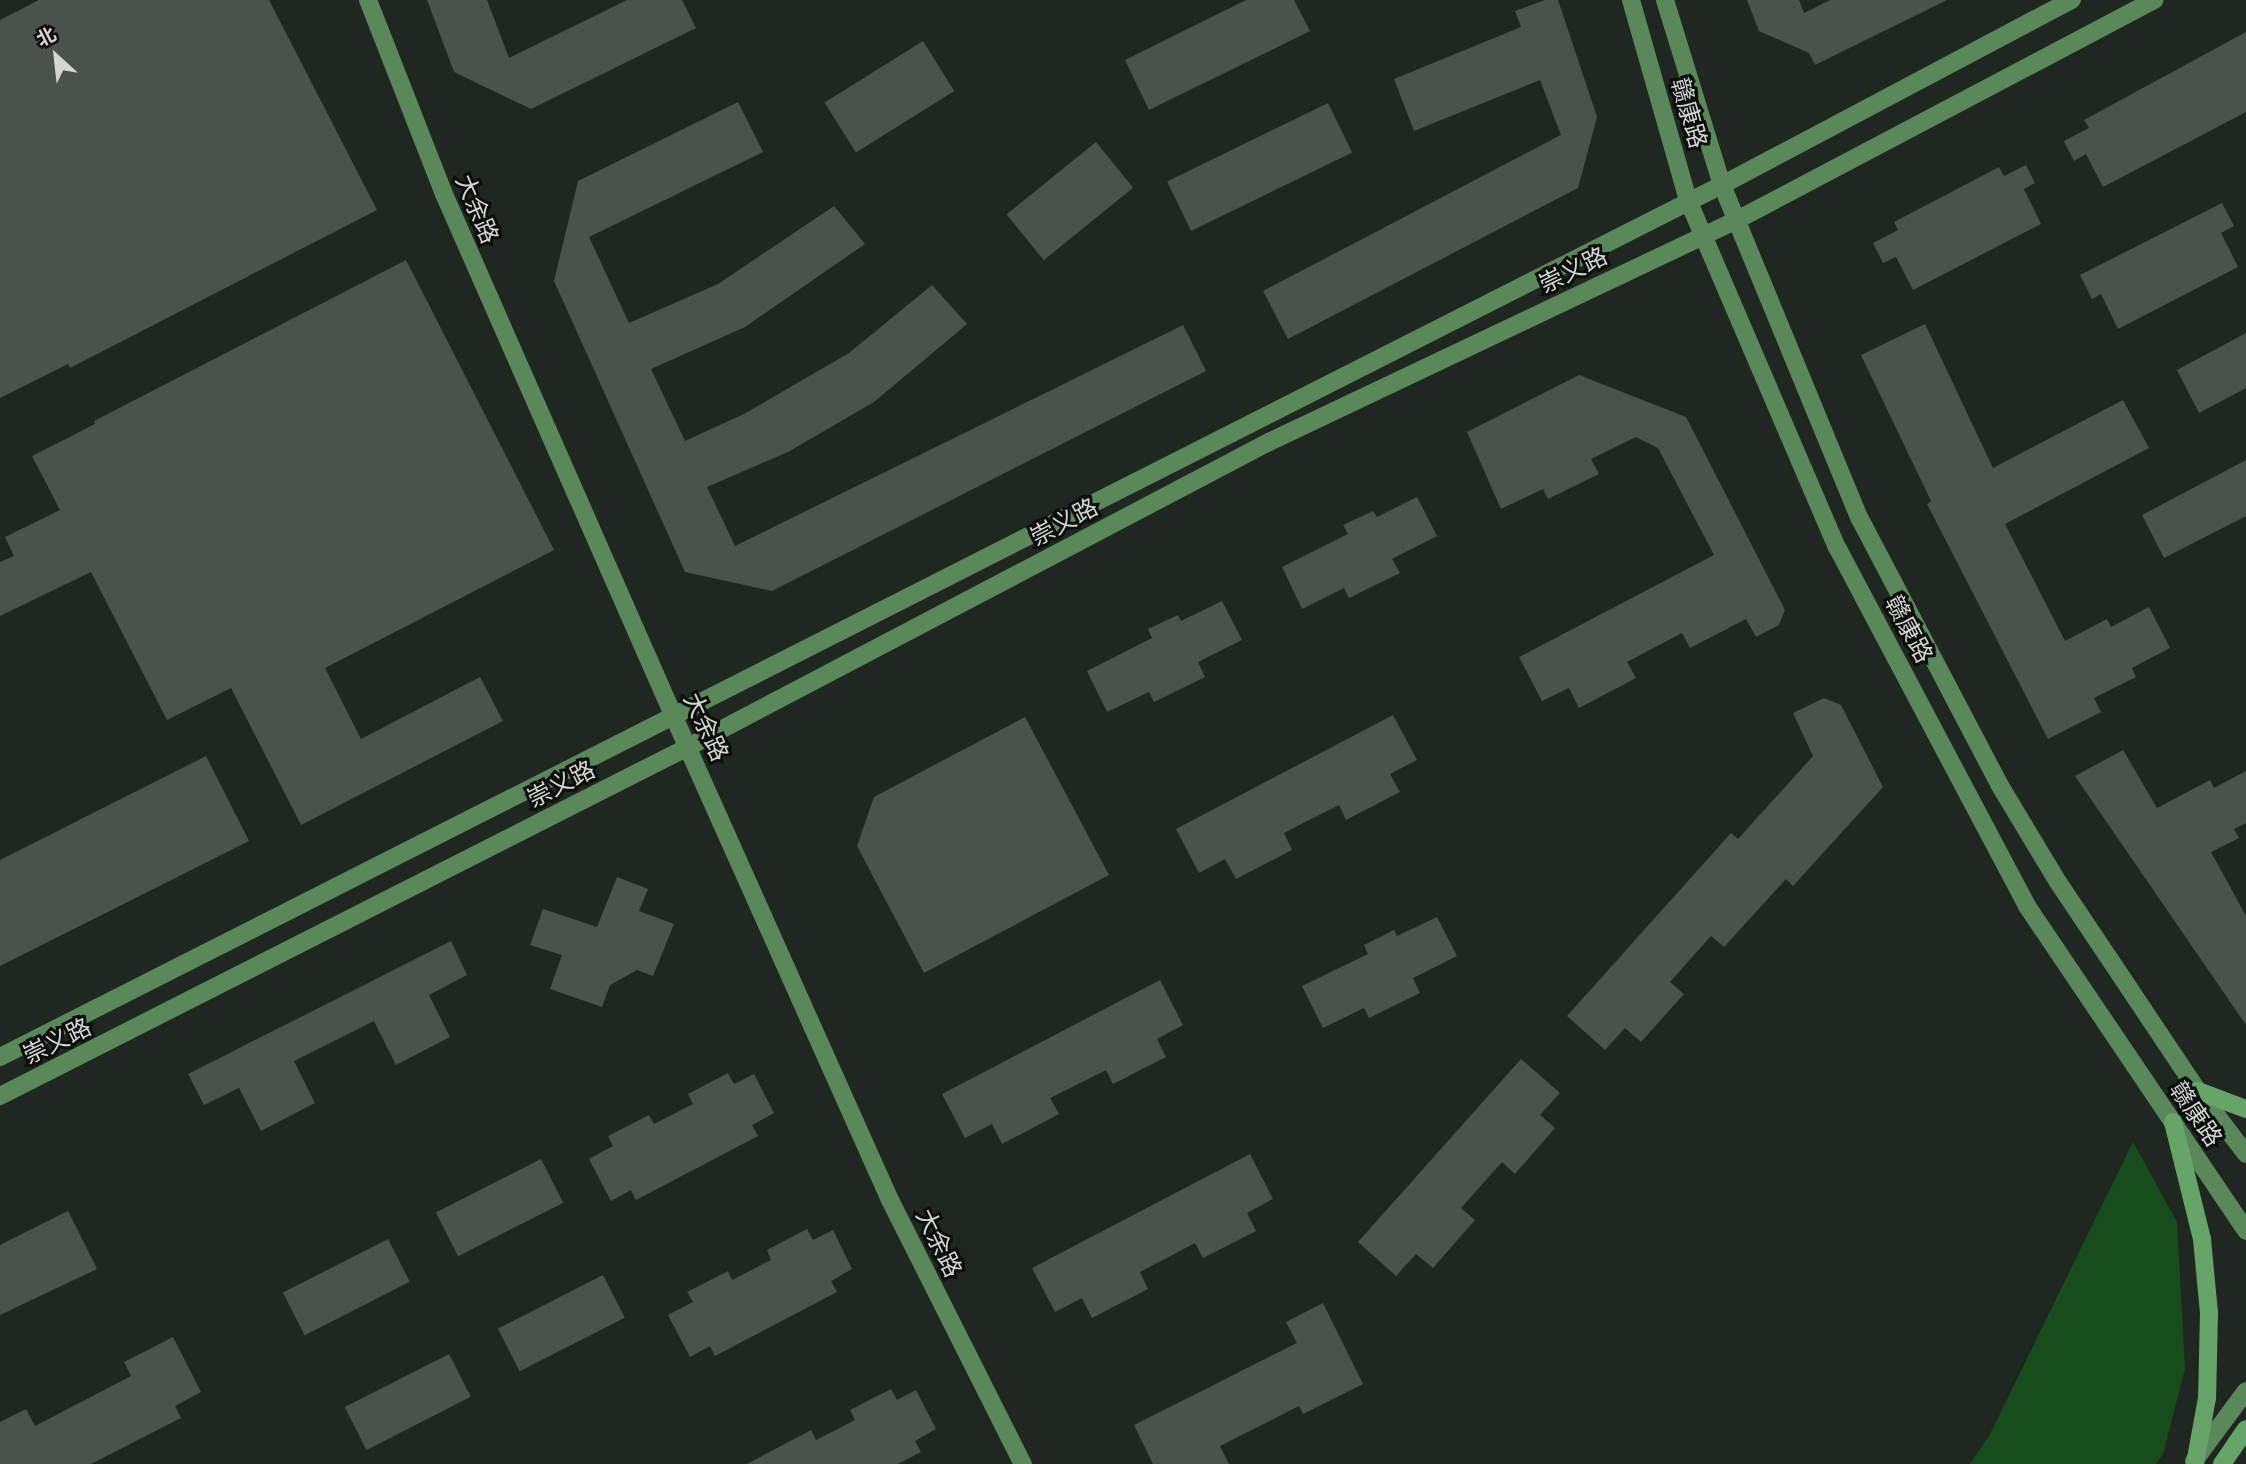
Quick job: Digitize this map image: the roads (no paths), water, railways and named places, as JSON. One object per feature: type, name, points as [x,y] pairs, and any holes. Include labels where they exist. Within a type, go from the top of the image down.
[{"type":"main road","name":"大余路","points":[[368,0],[444,194],[890,1200],[1023,1464]]},
{"type":"main road","name":"赣康路","points":[[1631,0],[1688,200],[1838,547],[2028,906],[2246,1230]]},
{"type":"main road","name":"赣康路","points":[[1665,0],[1722,185],[1860,519],[1993,772],[2058,882],[2199,1091],[2246,1154]]},
{"type":"main road","name":"崇义路","points":[[0,1057],[1722,185],[2072,0]]},
{"type":"main road","name":"崇义路","points":[[0,1096],[688,747],[1269,442],[1737,220],[2155,0]]},
{"type":"main road","points":[[2199,1091],[2246,1109]]},
{"type":"main road","points":[[2173,1122],[2202,1239],[2209,1313],[2207,1398],[2195,1462]]},
{"type":"main road","points":[[2195,1462],[2246,1391]]},
{"type":"main road","points":[[2222,1464],[2246,1429]]}]
